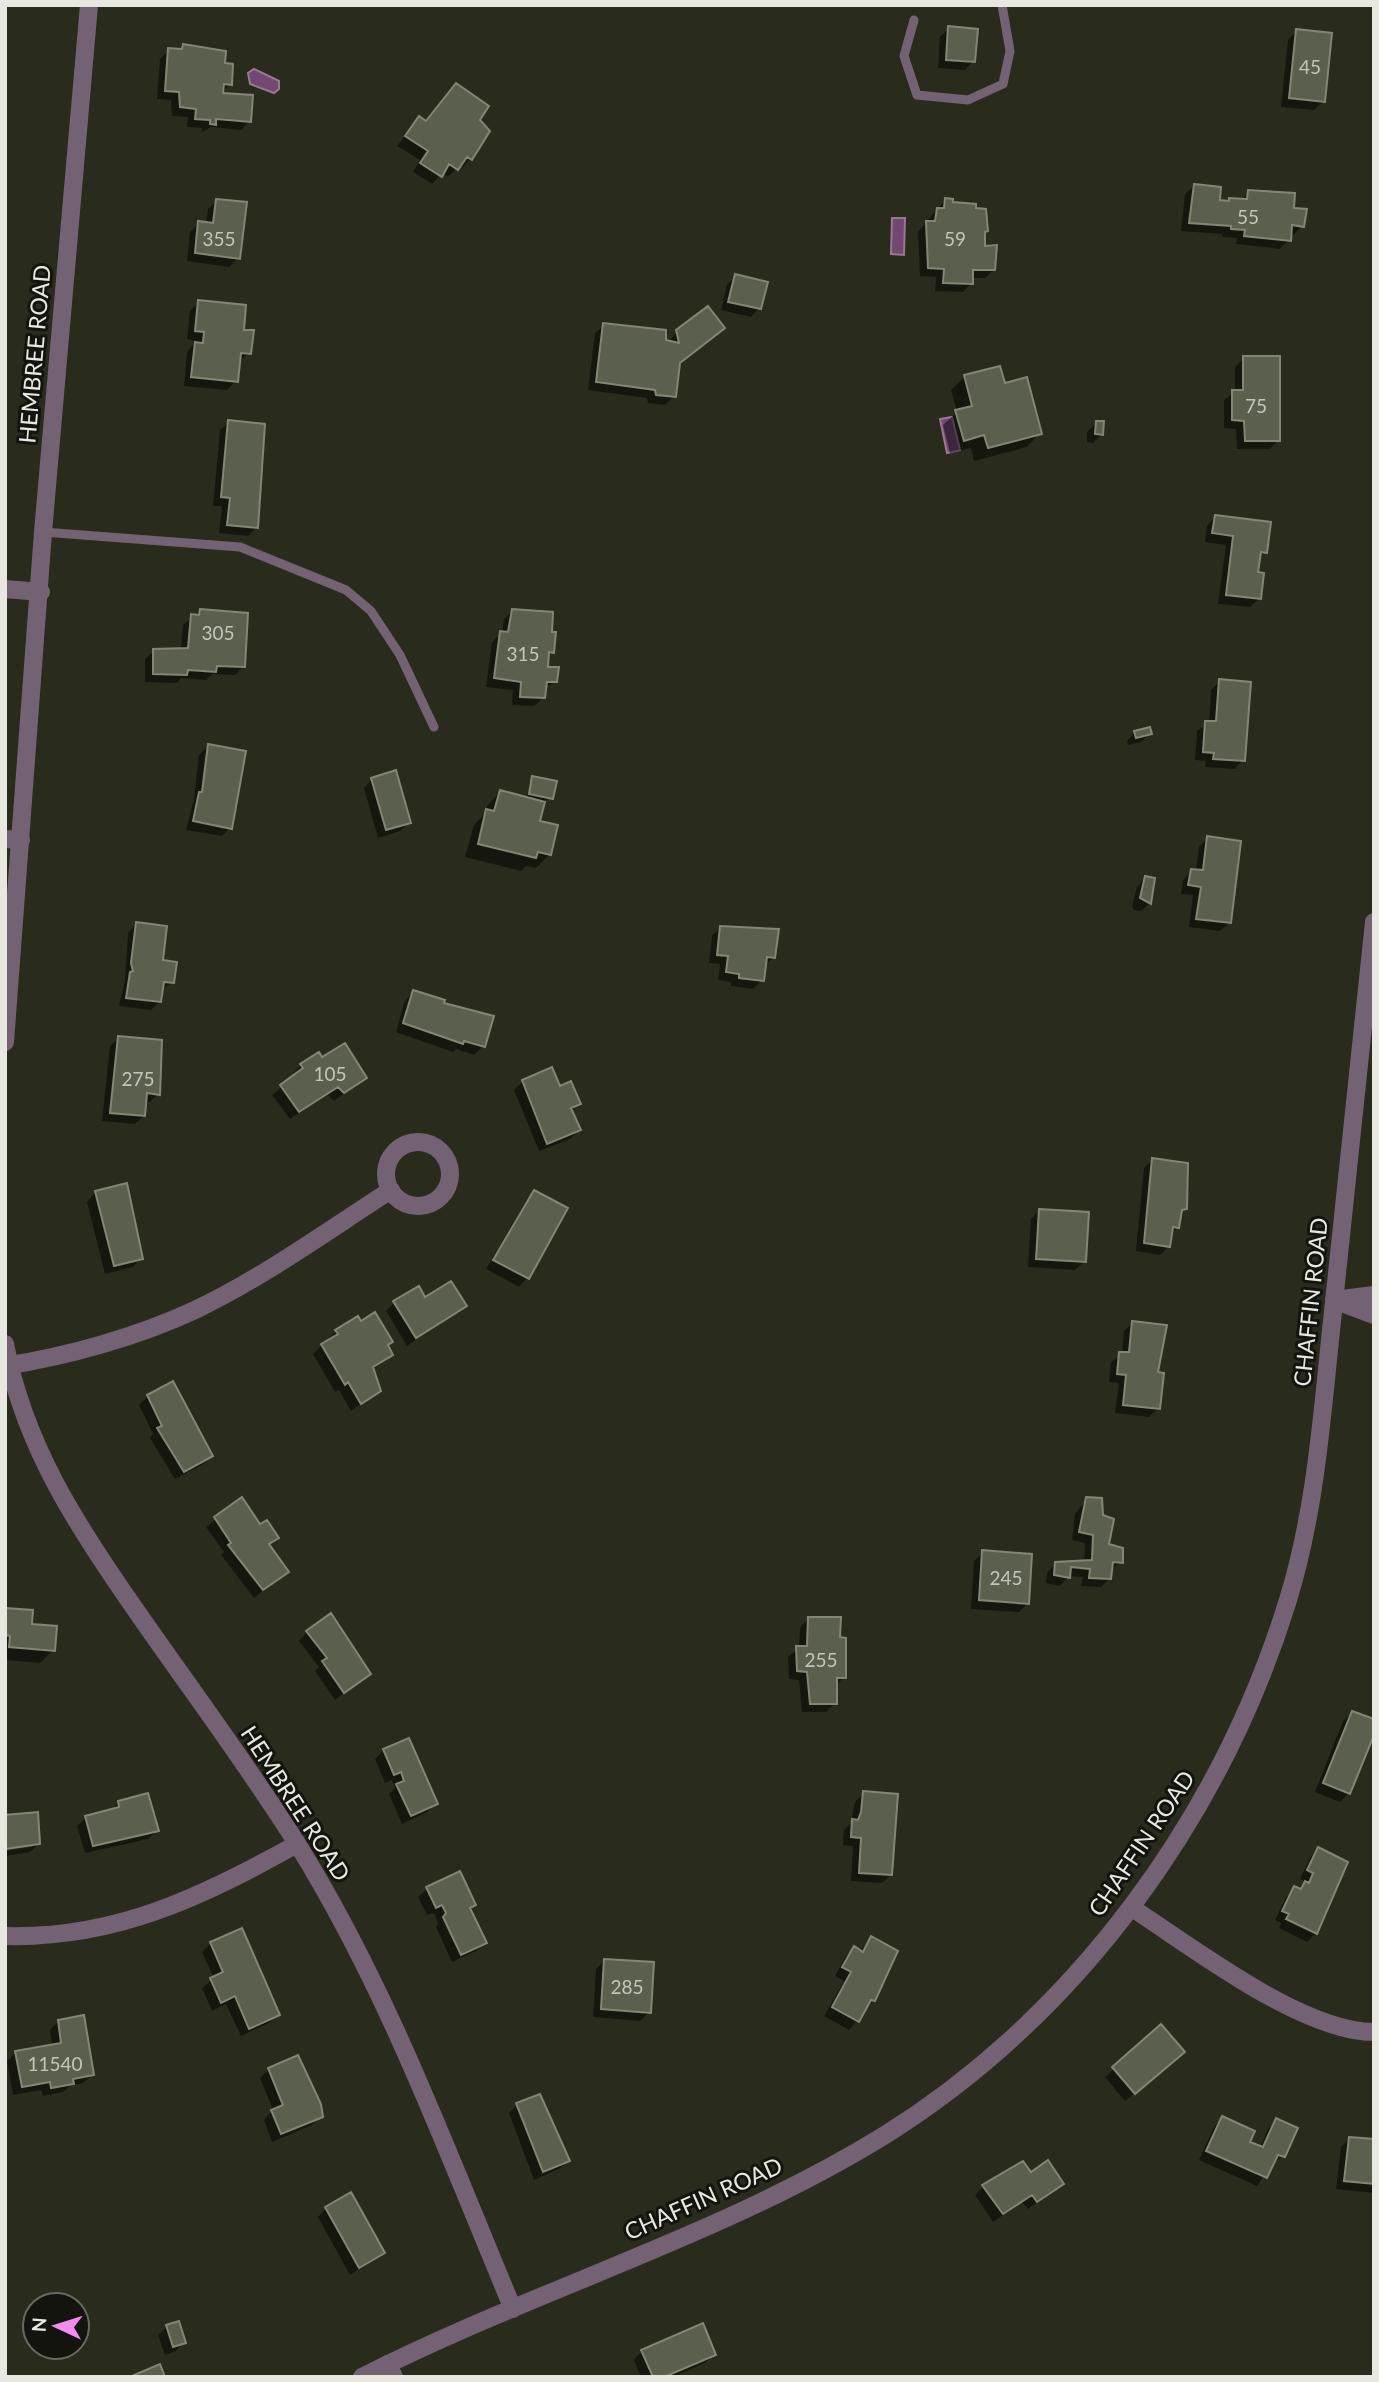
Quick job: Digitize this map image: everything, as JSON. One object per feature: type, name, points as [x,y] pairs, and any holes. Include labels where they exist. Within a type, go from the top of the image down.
[{"type":"street","name":"HEMBREE ROAD","points":[[5,1042],[13,839],[41,592],[89,5]]},
{"type":"street","points":[[5,589],[41,592]]},
{"type":"street","name":"CHAFFIN ROAD","points":[[362,2377],[391,2370],[513,2309],[783,2191],[885,2135],[953,2087],[1017,2033],[1076,1974],[1132,1908],[1195,1814],[1248,1710],[1289,1598],[1315,1483],[1374,922]]},
{"type":"street","points":[[7,1365],[113,1340],[193,1310],[257,1277],[391,1190]]},
{"type":"street","points":[[1334,1300],[1374,1295]]},
{"type":"street","points":[[1334,1300],[1374,1315]]},
{"type":"street","name":"HEMBREE ROAD","points":[[5,1344],[7,1365],[35,1443],[75,1524],[297,1844],[346,1929],[386,2010],[513,2309]]},
{"type":"street","points":[[5,1936],[88,1929],[159,1912],[220,1887],[297,1844]]},
{"type":"street","points":[[1132,1908],[1292,2010],[1324,2024],[1374,2032]]},
{"type":"lane","points":[[914,20],[904,56],[917,95],[968,100],[1003,84],[1010,51],[1002,5]]},
{"type":"lane","points":[[44,532],[240,547],[346,590],[370,611],[400,655],[433,727]]},
{"type":"shaded area","points":[[254,69],[279,81],[279,89],[274,93],[250,84],[248,73]]},
{"type":"shaded area","points":[[892,218],[905,218],[904,255],[891,254]]},
{"type":"shaded area","points":[[952,417],[960,450],[947,453],[940,419]]},
{"type":"building","points":[[948,26],[978,29],[975,62],[946,60]]},
{"type":"building","points":[[1296,29],[1332,33],[1325,102],[1289,98]]},
{"type":"building","points":[[183,44],[226,51],[225,63],[233,64],[232,85],[224,84],[223,93],[253,95],[251,122],[216,119],[216,125],[210,124],[210,120],[195,119],[196,109],[180,107],[179,92],[165,91],[168,48],[182,49]]},
{"type":"building","points":[[456,83],[489,106],[480,120],[490,131],[472,160],[467,157],[458,170],[449,164],[442,177],[420,163],[428,151],[405,136],[419,116],[426,121]]},
{"type":"building","points":[[1194,184],[1221,187],[1220,200],[1229,201],[1229,198],[1247,199],[1248,190],[1295,193],[1294,208],[1307,209],[1304,227],[1292,225],[1291,241],[1244,236],[1245,230],[1231,229],[1231,226],[1189,223]]},
{"type":"building","points":[[945,198],[953,199],[953,202],[976,204],[976,208],[986,209],[988,231],[985,232],[985,246],[997,245],[995,270],[973,270],[973,284],[943,283],[944,269],[928,268],[926,221],[935,221],[937,208],[944,208]]},
{"type":"building","points":[[216,199],[247,202],[240,259],[195,253],[198,221],[213,223]]},
{"type":"building","points":[[735,274],[768,282],[761,309],[728,302]]},
{"type":"building","points":[[198,300],[246,305],[244,330],[254,330],[251,354],[241,353],[238,382],[191,377],[195,342],[203,343],[204,332],[195,331]]},
{"type":"building","points":[[708,306],[725,328],[680,363],[676,397],[656,395],[655,390],[596,382],[603,323],[666,330],[666,340],[679,343],[676,330]]},
{"type":"building","points":[[1243,356],[1280,356],[1280,441],[1245,441],[1244,421],[1232,420],[1232,390],[1243,390]]},
{"type":"building","points":[[1000,366],[1005,383],[1027,377],[1042,434],[988,448],[984,435],[964,441],[955,410],[972,406],[964,375]]},
{"type":"building","points":[[228,420],[265,424],[258,528],[227,525],[230,498],[221,497]]},
{"type":"building","points":[[1096,421],[1104,421],[1103,435],[1095,434]]},
{"type":"building","points":[[1215,515],[1271,522],[1267,553],[1261,552],[1258,572],[1264,573],[1261,599],[1226,595],[1233,536],[1212,533]]},
{"type":"building","points":[[200,609],[248,613],[245,667],[217,666],[216,672],[188,670],[187,675],[153,674],[153,649],[188,648],[191,614],[199,615]]},
{"type":"building","points":[[512,609],[553,612],[552,632],[556,632],[554,653],[549,652],[548,667],[559,667],[557,682],[547,682],[545,698],[520,697],[521,682],[494,678],[500,631],[508,632]]},
{"type":"building","points":[[1219,679],[1251,682],[1245,761],[1213,759],[1214,753],[1203,752],[1205,721],[1216,721]]},
{"type":"building","points":[[1150,727],[1152,734],[1136,738],[1134,731]]},
{"type":"building","points":[[208,744],[246,751],[232,829],[193,821],[199,792],[202,792]]},
{"type":"building","points":[[396,770],[411,823],[386,830],[371,778]]},
{"type":"building","points":[[532,776],[557,781],[553,799],[529,794]]},
{"type":"building","points":[[500,790],[545,802],[540,821],[558,825],[551,855],[538,852],[536,858],[478,844],[486,809],[494,811]]},
{"type":"building","points":[[1207,836],[1241,841],[1231,923],[1196,919],[1201,887],[1188,885],[1191,869],[1203,870]]},
{"type":"building","points":[[1145,876],[1155,878],[1151,904],[1140,898]]},
{"type":"building","points":[[136,922],[167,926],[163,960],[177,962],[174,983],[164,982],[161,1002],[126,998],[130,972],[133,971],[131,963]]},
{"type":"building","points":[[720,926],[779,929],[775,958],[767,957],[764,981],[739,978],[739,974],[726,972],[728,956],[717,955]]},
{"type":"building","points":[[413,990],[445,1000],[444,1003],[494,1016],[485,1047],[464,1041],[463,1044],[403,1023]]},
{"type":"building","points":[[118,1036],[162,1040],[160,1095],[147,1093],[145,1116],[110,1113]]},
{"type":"building","points":[[345,1043],[367,1078],[344,1093],[338,1087],[299,1112],[280,1085],[303,1068],[300,1064],[319,1052],[322,1057]]},
{"type":"building","points":[[552,1067],[560,1086],[571,1081],[581,1104],[571,1108],[581,1130],[547,1144],[522,1080]]},
{"type":"building","points":[[1152,1158],[1188,1163],[1187,1209],[1182,1210],[1179,1228],[1173,1227],[1170,1247],[1144,1243]]},
{"type":"building","points":[[127,1183],[143,1259],[114,1266],[95,1191]]},
{"type":"building","points":[[534,1190],[568,1208],[529,1279],[493,1260]]},
{"type":"building","points":[[1039,1209],[1089,1212],[1086,1262],[1036,1259]]},
{"type":"building","points":[[451,1281],[467,1306],[416,1338],[393,1301],[419,1286],[425,1297]]},
{"type":"building","points":[[375,1312],[393,1342],[388,1345],[393,1355],[373,1367],[381,1391],[361,1404],[348,1382],[345,1385],[321,1344],[338,1334],[335,1330],[358,1316],[361,1321]]},
{"type":"building","points":[[1132,1321],[1167,1325],[1158,1372],[1164,1373],[1160,1409],[1123,1405],[1126,1375],[1117,1374],[1119,1352],[1129,1352]]},
{"type":"building","points":[[173,1381],[213,1456],[184,1472],[157,1428],[162,1426],[147,1395]]},
{"type":"building","points":[[242,1497],[260,1524],[267,1520],[279,1538],[269,1544],[289,1572],[263,1590],[228,1545],[231,1543],[214,1517]]},
{"type":"building","points":[[1086,1497],[1102,1498],[1103,1515],[1114,1519],[1109,1544],[1123,1548],[1123,1563],[1113,1562],[1111,1579],[1089,1578],[1090,1569],[1071,1567],[1070,1578],[1054,1575],[1055,1562],[1092,1560],[1093,1535],[1079,1532]]},
{"type":"building","points":[[982,1550],[1032,1554],[1029,1604],[979,1600]]},
{"type":"building","points":[[5,1608],[33,1610],[32,1624],[57,1626],[55,1651],[9,1647],[10,1636],[5,1635]]},
{"type":"building","points":[[331,1613],[371,1674],[344,1693],[322,1661],[327,1658],[306,1631]]},
{"type":"building","points":[[808,1617],[841,1617],[840,1637],[846,1638],[846,1678],[837,1678],[837,1704],[810,1704],[807,1672],[797,1671],[796,1646],[807,1646]]},
{"type":"building","points":[[1352,1711],[1374,1719],[1374,1735],[1350,1794],[1323,1783]]},
{"type":"building","points":[[409,1738],[438,1804],[411,1816],[396,1784],[404,1781],[401,1772],[394,1775],[383,1749]]},
{"type":"building","points":[[863,1791],[898,1794],[892,1875],[859,1873],[861,1838],[851,1837],[852,1819],[858,1820]]},
{"type":"building","points":[[148,1793],[159,1831],[93,1846],[85,1816],[119,1807],[118,1801]]},
{"type":"building","points":[[38,1812],[40,1844],[5,1849],[5,1815]]},
{"type":"building","points":[[1318,1847],[1348,1862],[1317,1934],[1286,1919],[1289,1914],[1282,1911],[1294,1886],[1301,1889],[1305,1881],[1309,1883],[1313,1873],[1307,1870]]},
{"type":"building","points":[[460,1871],[476,1905],[470,1908],[487,1943],[461,1955],[443,1917],[446,1913],[442,1905],[436,1908],[426,1887]]},
{"type":"building","points":[[242,1928],[280,2015],[249,2029],[235,1996],[221,2003],[210,1978],[223,1972],[210,1942]]},
{"type":"building","points":[[871,1936],[898,1951],[875,2001],[871,2000],[859,2022],[832,2007],[851,1972],[842,1967],[854,1946],[863,1952]]},
{"type":"building","points":[[604,1959],[654,1962],[651,2013],[601,2009]]},
{"type":"building","points":[[84,2015],[94,2075],[73,2079],[74,2084],[51,2088],[50,2082],[22,2087],[15,2051],[61,2043],[58,2020]]},
{"type":"building","points":[[1161,2024],[1185,2052],[1135,2094],[1112,2067]]},
{"type":"building","points":[[298,2055],[321,2104],[323,2117],[281,2134],[271,2110],[283,2105],[268,2068]]},
{"type":"building","points":[[540,2094],[570,2161],[543,2172],[516,2103]]},
{"type":"building","points":[[1222,2116],[1255,2131],[1250,2142],[1263,2147],[1276,2118],[1298,2128],[1285,2157],[1278,2155],[1267,2178],[1206,2151]]},
{"type":"building","points":[[1349,2137],[1374,2139],[1374,2184],[1344,2181]]},
{"type":"building","points":[[1048,2160],[1064,2184],[1037,2202],[1032,2195],[1003,2214],[982,2185],[1023,2161],[1031,2172]]},
{"type":"building","points":[[351,2192],[385,2253],[359,2268],[325,2207]]},
{"type":"building","points":[[179,2321],[186,2343],[173,2347],[166,2325]]},
{"type":"building","points":[[703,2323],[716,2355],[664,2377],[653,2377],[641,2350]]},
{"type":"building","points":[[160,2364],[165,2377],[134,2375]]}]
